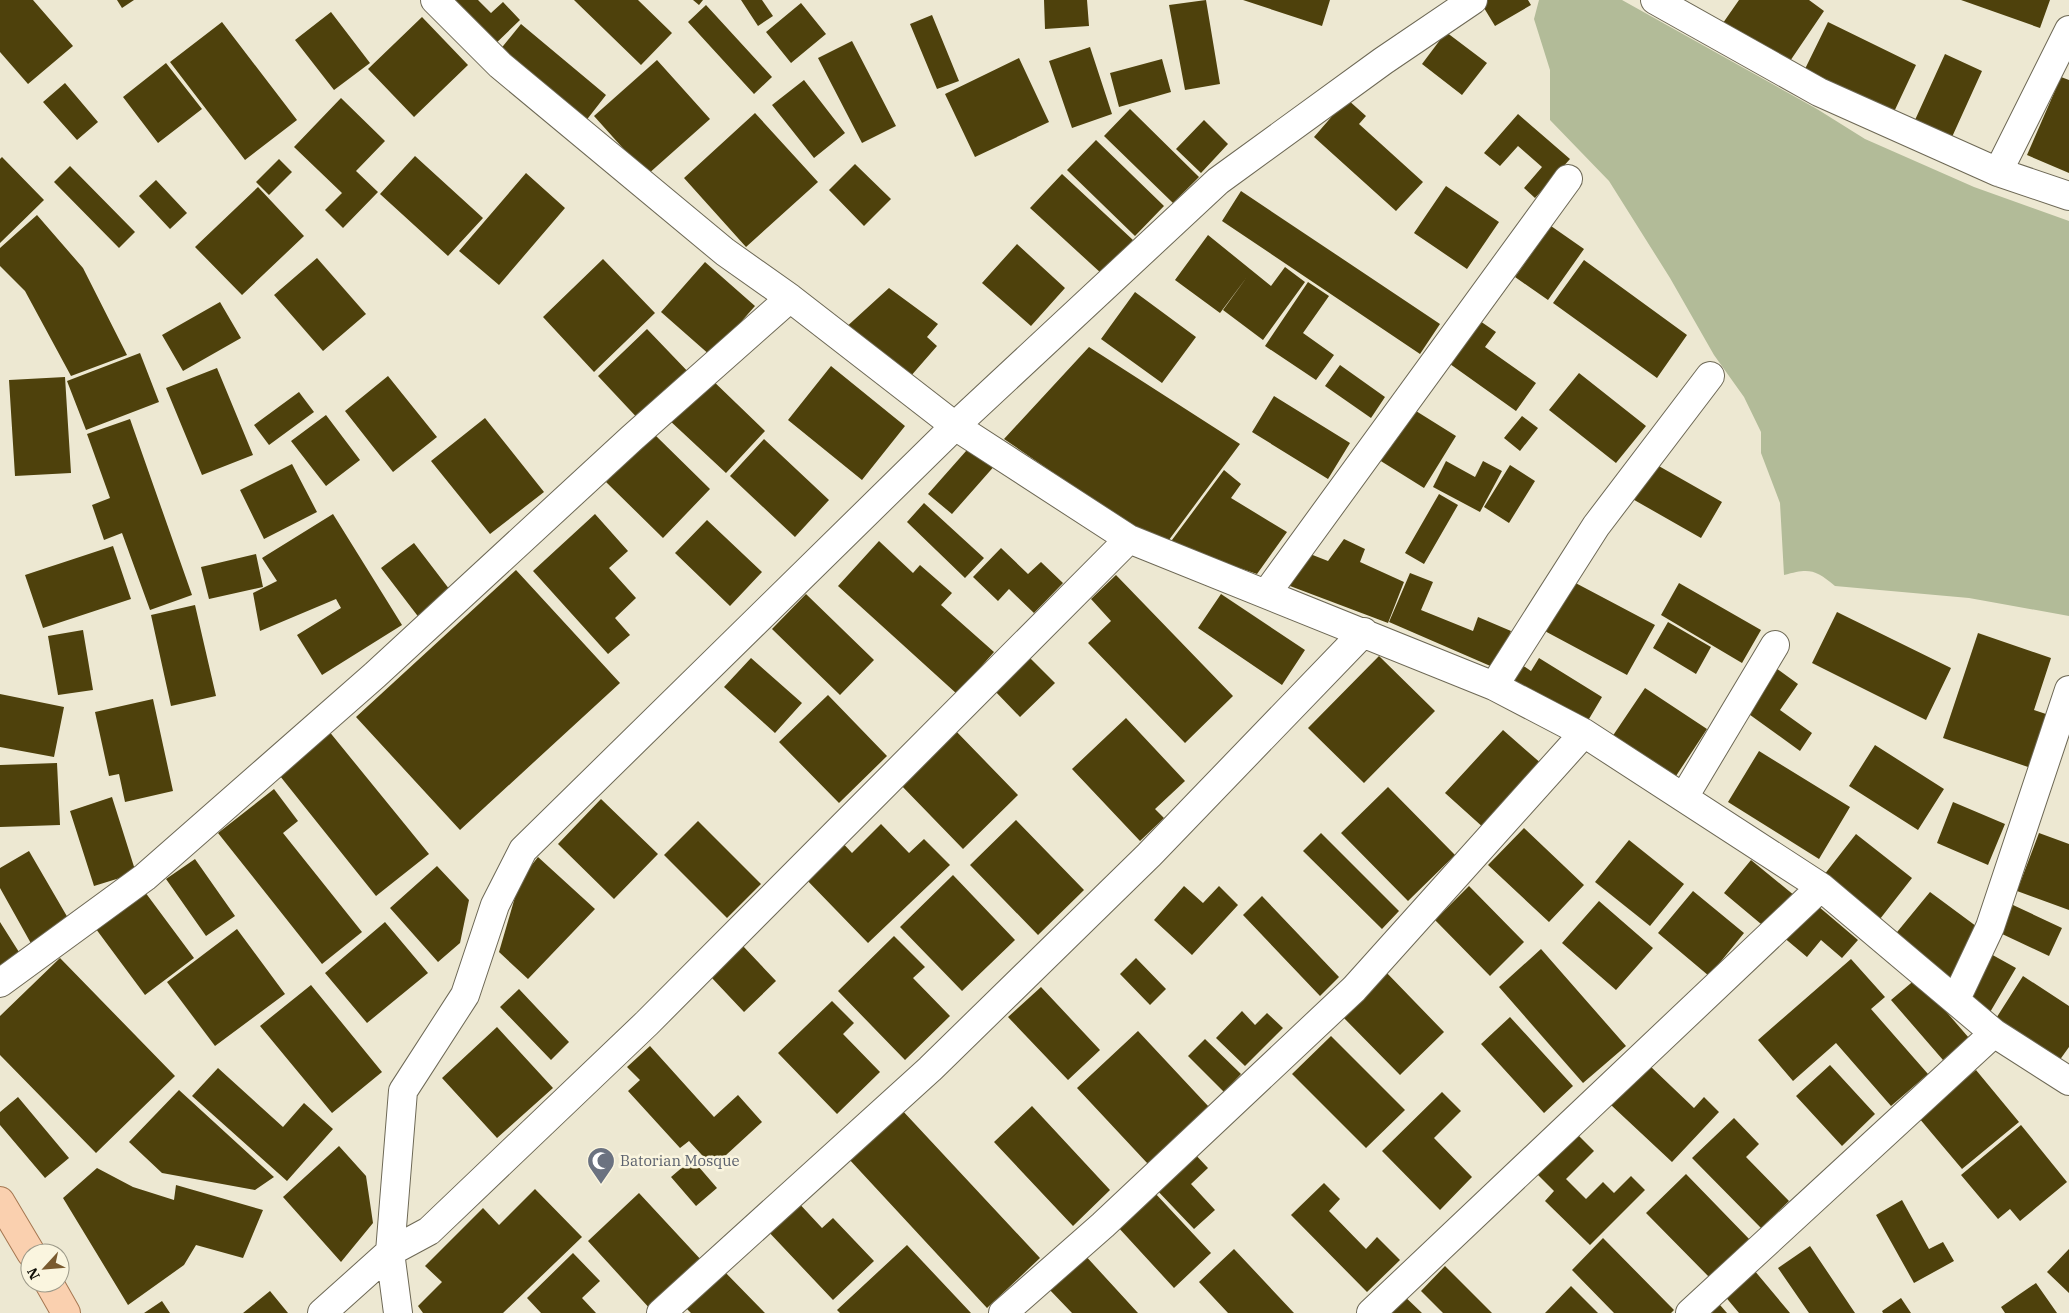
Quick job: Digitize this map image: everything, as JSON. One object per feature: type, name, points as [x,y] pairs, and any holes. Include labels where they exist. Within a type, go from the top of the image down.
[{"type":"main road","points":[[0,1201],[25,1243]]},
{"type":"main road","points":[[55,1293],[66,1313]]},
{"type":"street","points":[[435,0],[500,65],[725,252],[790,298],[955,426],[1129,539],[1364,632],[1494,686],[1584,732],[1821,887],[1994,1033],[2069,1081]]},
{"type":"street","points":[[398,1313],[390,1252],[403,1091],[465,996],[496,905],[523,850],[784,591],[955,426],[1218,181],[1383,61],[1473,0]]},
{"type":"street","points":[[1655,0],[1818,92],[1998,172],[2069,196]]},
{"type":"street","points":[[1998,172],[2069,30]]},
{"type":"street","points":[[1266,594],[1568,179]]},
{"type":"street","points":[[0,983],[152,870],[375,675],[632,438],[790,298]]},
{"type":"street","points":[[1494,686],[1596,526],[1710,376]]},
{"type":"street","points":[[322,1313],[390,1252],[429,1231],[647,1023],[1129,539]]},
{"type":"street","points":[[661,1313],[930,1069],[1148,855],[1364,632]]},
{"type":"street","points":[[1684,797],[1775,645]]},
{"type":"street","points":[[1956,999],[1990,927],[2069,690]]},
{"type":"street","points":[[1003,1313],[1103,1225],[1354,989],[1584,732]]},
{"type":"street","points":[[1371,1313],[1821,887]]},
{"type":"street","points":[[1690,1313],[1994,1033]]},
{"type":"green space","points":[[1539,0],[1622,0],[1817,109],[1865,139],[1974,187],[2069,221],[2069,616],[1969,598],[1835,586],[1822,576],[1811,571],[1800,571],[1784,575],[1780,503],[1761,453],[1761,432],[1744,397],[1714,355],[1670,278],[1609,181],[1550,120],[1550,70],[1534,19]]},
{"type":"building","points":[[0,0],[33,0],[73,46],[28,84],[0,52]]},
{"type":"building","points":[[117,0],[134,0],[122,8]]},
{"type":"building","points":[[443,0],[478,0],[491,13],[503,2],[520,20],[490,49]]},
{"type":"building","points":[[574,0],[638,0],[672,33],[641,65]]},
{"type":"building","points":[[693,0],[703,0],[699,5]]},
{"type":"building","points":[[741,0],[762,0],[773,16],[758,26]]},
{"type":"building","points":[[1044,0],[1087,0],[1089,26],[1045,29]]},
{"type":"building","points":[[1206,0],[1220,84],[1185,90],[1169,5]]},
{"type":"building","points":[[1243,0],[1330,0],[1322,26]]},
{"type":"building","points":[[1486,0],[1528,0],[1531,5],[1495,26],[1481,3]]},
{"type":"building","points":[[1739,0],[1809,0],[1824,11],[1786,67],[1723,23]]},
{"type":"building","points":[[1961,0],[2050,0],[2040,28]]},
{"type":"building","points":[[801,3],[826,34],[791,63],[766,32]]},
{"type":"building","points":[[706,5],[772,77],[754,94],[688,22]]},
{"type":"building","points":[[331,12],[370,63],[334,90],[295,40]]},
{"type":"building","points":[[932,15],[959,81],[937,89],[910,24]]},
{"type":"building","points":[[422,17],[468,65],[414,117],[368,69]]},
{"type":"building","points":[[222,22],[297,120],[245,160],[170,62]]},
{"type":"building","points":[[1828,22],[1916,65],[1893,114],[1804,71]]},
{"type":"building","points":[[521,24],[606,95],[585,122],[499,51]]},
{"type":"building","points":[[1446,32],[1487,63],[1462,95],[1422,64]]},
{"type":"building","points":[[852,41],[896,126],[862,143],[818,58]]},
{"type":"building","points":[[1090,47],[1112,114],[1072,128],[1049,61]]},
{"type":"building","points":[[1945,54],[1982,71],[1952,137],[1915,120]]},
{"type":"building","points":[[1019,58],[1049,122],[975,157],[945,94]]},
{"type":"building","points":[[1162,59],[1171,92],[1119,107],[1110,73]]},
{"type":"building","points":[[657,60],[710,119],[647,175],[594,116]]},
{"type":"building","points":[[166,63],[202,109],[158,143],[123,97]]},
{"type":"building","points":[[2061,77],[2069,80],[2069,173],[2027,155]]},
{"type":"building","points":[[804,80],[845,133],[814,158],[772,105]]},
{"type":"building","points":[[65,83],[98,122],[77,140],[43,102]]},
{"type":"building","points":[[341,98],[385,141],[356,171],[378,192],[343,228],[325,210],[342,193],[294,147]]},
{"type":"building","points":[[1347,99],[1366,116],[1359,124],[1423,182],[1396,211],[1314,137]]},
{"type":"building","points":[[1130,109],[1199,177],[1173,203],[1104,136]]},
{"type":"building","points":[[755,113],[818,182],[746,247],[684,178]]},
{"type":"building","points":[[1518,114],[1570,159],[1535,198],[1524,188],[1542,167],[1518,146],[1500,166],[1484,153]]},
{"type":"building","points":[[1204,120],[1228,144],[1201,173],[1176,149]]},
{"type":"building","points":[[1096,140],[1164,206],[1135,236],[1067,170]]},
{"type":"building","points":[[415,156],[483,218],[448,256],[380,194]]},
{"type":"building","points":[[2,157],[44,200],[0,243],[0,159]]},
{"type":"building","points":[[279,159],[292,172],[269,195],[256,182]]},
{"type":"building","points":[[855,164],[891,199],[864,226],[829,190]]},
{"type":"building","points":[[70,166],[135,232],[119,248],[54,182]]},
{"type":"building","points":[[526,173],[565,208],[499,285],[459,251]]},
{"type":"building","points":[[1062,174],[1133,240],[1102,274],[1030,208]]},
{"type":"building","points":[[156,180],[187,213],[170,229],[139,196]]},
{"type":"building","points":[[1446,186],[1499,222],[1467,269],[1414,233]]},
{"type":"building","points":[[258,187],[304,236],[242,295],[195,247]]},
{"type":"building","points":[[1241,191],[1440,324],[1420,354],[1222,221]]},
{"type":"building","points":[[37,215],[83,268],[127,355],[71,376],[25,291],[0,266],[0,248]]},
{"type":"building","points":[[1551,226],[1584,249],[1548,300],[1515,277]]},
{"type":"building","points":[[1208,235],[1271,286],[1285,267],[1305,282],[1263,340],[1223,310],[1247,277],[1220,313],[1175,280]]},
{"type":"building","points":[[1017,244],[1065,288],[1031,326],[982,283]]},
{"type":"building","points":[[317,258],[366,314],[323,351],[274,295]]},
{"type":"building","points":[[603,259],[655,313],[594,372],[543,317]]},
{"type":"building","points":[[1584,260],[1687,335],[1657,378],[1553,303]]},
{"type":"building","points":[[705,262],[755,306],[711,356],[661,312]]},
{"type":"building","points":[[1308,282],[1329,296],[1303,333],[1334,355],[1316,380],[1265,346]]},
{"type":"building","points":[[889,288],[938,324],[927,337],[937,346],[910,377],[843,330]]},
{"type":"building","points":[[1135,292],[1196,337],[1162,383],[1101,339]]},
{"type":"building","points":[[220,302],[241,338],[183,371],[162,335]]},
{"type":"building","points":[[1480,321],[1496,332],[1485,347],[1536,383],[1516,411],[1450,364]]},
{"type":"building","points":[[647,329],[693,377],[643,424],[598,376]]},
{"type":"building","points":[[1089,347],[1240,444],[1163,548],[1004,439]]},
{"type":"building","points":[[140,353],[159,402],[86,430],[67,381]]},
{"type":"building","points":[[1340,365],[1385,397],[1371,418],[1325,386]]},
{"type":"building","points":[[831,366],[905,426],[862,480],[788,420]]},
{"type":"building","points":[[217,368],[253,455],[202,475],[166,388]]},
{"type":"building","points":[[1579,373],[1646,426],[1616,463],[1549,410]]},
{"type":"building","points":[[388,376],[437,437],[393,472],[345,411]]},
{"type":"building","points":[[708,376],[765,431],[726,473],[668,419]]},
{"type":"building","points":[[65,377],[71,473],[15,476],[9,380]]},
{"type":"building","points":[[299,392],[314,412],[269,445],[254,425]]},
{"type":"building","points":[[1274,396],[1350,443],[1328,479],[1252,432]]},
{"type":"building","points":[[1408,406],[1456,436],[1424,488],[1376,458]]},
{"type":"building","points":[[326,415],[360,460],[326,486],[291,441]]},
{"type":"building","points":[[1522,416],[1538,428],[1520,451],[1504,438]]},
{"type":"building","points":[[485,418],[544,492],[490,534],[431,461]]},
{"type":"building","points":[[130,419],[192,595],[150,610],[122,533],[104,540],[92,505],[110,498],[87,434]]},
{"type":"building","points":[[653,433],[710,489],[663,538],[606,482]]},
{"type":"building","points":[[764,439],[829,500],[795,537],[730,476]]},
{"type":"building","points":[[974,442],[997,463],[952,514],[928,494]]},
{"type":"building","points":[[1446,461],[1475,477],[1483,461],[1502,471],[1480,512],[1433,487]]},
{"type":"building","points":[[1650,461],[1722,502],[1701,538],[1629,497]]},
{"type":"building","points":[[292,464],[317,512],[264,539],[240,490]]},
{"type":"building","points":[[1510,465],[1535,481],[1509,523],[1484,507]]},
{"type":"building","points":[[1224,470],[1241,484],[1231,498],[1287,532],[1257,574],[1169,544]]},
{"type":"building","points":[[1439,494],[1458,505],[1424,564],[1405,553]]},
{"type":"building","points":[[924,503],[984,558],[965,578],[907,522]]},
{"type":"building","points":[[333,514],[402,625],[322,675],[297,635],[341,608],[336,599],[260,631],[253,593],[277,581],[262,558]]},
{"type":"building","points":[[595,514],[628,551],[609,568],[636,598],[615,618],[630,635],[608,654],[533,571]]},
{"type":"building","points":[[707,520],[762,572],[730,606],[675,553]]},
{"type":"building","points":[[1344,539],[1365,549],[1360,562],[1404,582],[1388,623],[1282,583],[1305,552],[1328,561]]},
{"type":"building","points":[[879,541],[913,573],[920,565],[952,593],[941,605],[994,652],[957,694],[838,586]]},
{"type":"building","points":[[414,543],[453,594],[420,619],[381,568]]},
{"type":"building","points":[[113,546],[131,599],[43,628],[25,575]]},
{"type":"building","points":[[1001,548],[1028,574],[1041,562],[1063,583],[1034,613],[1009,589],[998,601],[973,577]]},
{"type":"building","points":[[256,554],[263,587],[209,599],[201,567]]},
{"type":"building","points":[[516,570],[620,683],[460,830],[356,717]]},
{"type":"building","points":[[1410,573],[1433,582],[1421,610],[1473,631],[1478,617],[1511,631],[1495,668],[1389,622]]},
{"type":"building","points":[[1116,575],[1233,696],[1185,743],[1088,643],[1111,621],[1091,599]]},
{"type":"building","points":[[1568,579],[1655,625],[1627,675],[1541,629]]},
{"type":"building","points":[[1679,583],[1761,630],[1742,663],[1661,615]]},
{"type":"building","points":[[806,594],[874,660],[840,695],[772,629]]},
{"type":"building","points":[[1221,594],[1305,650],[1282,685],[1198,628]]},
{"type":"building","points":[[195,605],[216,696],[171,706],[151,615]]},
{"type":"building","points":[[1837,612],[1951,668],[1926,720],[1812,663]]},
{"type":"building","points":[[1668,622],[1711,647],[1696,674],[1653,648]]},
{"type":"building","points":[[83,630],[93,690],[58,695],[48,636]]},
{"type":"building","points":[[1978,633],[2051,658],[2034,710],[2049,715],[2031,768],[1943,738]]},
{"type":"building","points":[[1027,655],[1055,683],[1020,717],[993,689]]},
{"type":"building","points":[[1379,656],[1435,711],[1364,783],[1308,728]]},
{"type":"building","points":[[751,658],[802,703],[775,733],[724,687]]},
{"type":"building","points":[[1539,658],[1602,697],[1586,724],[1507,676],[1516,661],[1531,671]]},
{"type":"building","points":[[1776,668],[1798,684],[1780,710],[1812,733],[1800,751],[1746,712]]},
{"type":"building","points":[[1645,688],[1707,729],[1674,779],[1612,737]]},
{"type":"building","points":[[0,694],[64,707],[54,757],[0,747]]},
{"type":"building","points":[[828,695],[887,756],[839,803],[779,742]]},
{"type":"building","points":[[153,699],[173,791],[125,802],[119,774],[109,776],[95,712]]},
{"type":"building","points":[[1126,718],[1185,781],[1155,809],[1164,818],[1140,841],[1072,769]]},
{"type":"building","points":[[953,728],[1018,795],[963,849],[898,782]]},
{"type":"building","points":[[328,730],[429,854],[376,896],[276,771]]},
{"type":"building","points":[[1503,730],[1543,765],[1485,829],[1445,793]]},
{"type":"building","points":[[1875,745],[1944,789],[1918,830],[1849,786]]},
{"type":"building","points":[[1759,751],[1850,807],[1819,859],[1728,802]]},
{"type":"building","points":[[57,763],[60,825],[0,827],[0,765]]},
{"type":"building","points":[[1388,787],[1455,855],[1408,901],[1341,833]]},
{"type":"building","points":[[274,789],[298,821],[283,833],[362,932],[322,964],[218,833]]},
{"type":"building","points":[[112,797],[136,873],[94,886],[70,811]]},
{"type":"building","points":[[601,799],[658,854],[614,899],[558,844]]},
{"type":"building","points":[[1953,802],[2005,824],[1988,865],[1937,843]]},
{"type":"building","points":[[1016,820],[1084,890],[1038,935],[970,865]]},
{"type":"building","points":[[698,821],[761,884],[727,918],[664,855]]},
{"type":"building","points":[[881,824],[909,853],[924,839],[950,865],[868,943],[802,875],[839,839],[852,853]]},
{"type":"building","points":[[1524,828],[1584,885],[1549,922],[1488,865]]},
{"type":"building","points":[[1321,833],[1399,911],[1382,929],[1303,851]]},
{"type":"building","points":[[2039,833],[2069,844],[2069,910],[2017,891]]},
{"type":"building","points":[[1856,834],[1912,878],[1880,919],[1824,875]]},
{"type":"building","points":[[1629,840],[1684,884],[1650,926],[1595,882]]},
{"type":"building","points":[[29,851],[72,925],[33,947],[0,888],[0,868]]},
{"type":"building","points":[[538,857],[595,909],[528,979],[499,952],[520,880]]},
{"type":"building","points":[[195,859],[235,916],[206,936],[166,879]]},
{"type":"building","points":[[1751,860],[1795,896],[1767,929],[1724,893]]},
{"type":"building","points":[[437,866],[469,900],[460,943],[438,962],[390,908]]},
{"type":"building","points":[[953,875],[1015,940],[962,991],[900,927]]},
{"type":"building","points":[[1184,886],[1203,903],[1219,886],[1238,905],[1192,955],[1154,920]]},
{"type":"building","points":[[1469,886],[1524,942],[1490,976],[1435,920]]},
{"type":"building","points":[[1693,891],[1744,933],[1709,976],[1658,933]]},
{"type":"building","points":[[145,892],[194,958],[145,995],[96,929]]},
{"type":"building","points":[[1930,892],[1984,932],[1953,987],[1893,937]]},
{"type":"building","points":[[1262,896],[1339,977],[1320,996],[1243,915]]},
{"type":"building","points":[[1599,901],[1653,948],[1616,990],[1562,943]]},
{"type":"building","points":[[1812,901],[1858,940],[1842,958],[1821,940],[1807,957],[1782,936]]},
{"type":"building","points":[[2013,905],[2062,928],[2049,956],[2000,933]]},
{"type":"building","points":[[0,922],[24,960],[0,975]]},
{"type":"building","points":[[385,922],[428,973],[367,1023],[325,973]]},
{"type":"building","points":[[237,929],[285,994],[215,1046],[167,982]]},
{"type":"building","points":[[894,936],[925,967],[913,978],[950,1016],[905,1060],[838,991]]},
{"type":"building","points":[[743,946],[776,981],[744,1012],[711,977]]},
{"type":"building","points":[[1541,949],[1626,1046],[1583,1083],[1499,987]]},
{"type":"building","points":[[1989,953],[2016,968],[1989,1014],[1963,999]]},
{"type":"building","points":[[60,958],[175,1076],[96,1153],[0,1055],[0,1016]]},
{"type":"building","points":[[1136,958],[1166,989],[1150,1005],[1120,974]]},
{"type":"building","points":[[1851,959],[1885,997],[1871,1009],[1928,1074],[1891,1106],[1836,1043],[1793,1081],[1758,1040]]},
{"type":"building","points":[[1384,970],[1444,1032],[1400,1075],[1340,1014]]},
{"type":"building","points":[[2023,976],[2069,1006],[2069,1047],[2059,1061],[1995,1020]]},
{"type":"building","points":[[1917,978],[1969,1038],[1943,1060],[1891,1000]]},
{"type":"building","points":[[311,985],[382,1072],[332,1113],[260,1026]]},
{"type":"building","points":[[1041,987],[1100,1050],[1068,1080],[1008,1017]]},
{"type":"building","points":[[519,989],[569,1042],[551,1060],[500,1007]]},
{"type":"building","points":[[832,1001],[854,1023],[843,1034],[880,1072],[837,1114],[778,1053]]},
{"type":"building","points":[[1242,1011],[1255,1025],[1267,1013],[1283,1028],[1245,1066],[1216,1038]]},
{"type":"building","points":[[1510,1017],[1573,1086],[1544,1113],[1481,1044]]},
{"type":"building","points":[[497,1027],[553,1088],[497,1138],[442,1078]]},
{"type":"building","points":[[1138,1031],[1209,1107],[1148,1164],[1077,1088]]},
{"type":"building","points":[[1331,1036],[1405,1110],[1366,1148],[1292,1074]]},
{"type":"building","points":[[1205,1039],[1241,1074],[1224,1092],[1188,1056]]},
{"type":"building","points":[[650,1046],[714,1117],[738,1095],[762,1122],[713,1167],[689,1141],[680,1148],[628,1091],[640,1080],[627,1067]]},
{"type":"building","points":[[1649,1065],[1694,1108],[1704,1097],[1719,1112],[1672,1162],[1611,1105]]},
{"type":"building","points":[[1830,1065],[1875,1114],[1842,1146],[1796,1096]]},
{"type":"building","points":[[218,1068],[283,1127],[304,1103],[333,1129],[287,1181],[192,1096]]},
{"type":"building","points":[[1976,1070],[2019,1122],[1962,1169],[1919,1118]]},
{"type":"building","points":[[179,1090],[274,1177],[255,1190],[162,1173],[129,1142]]},
{"type":"building","points":[[1442,1092],[1461,1111],[1434,1138],[1472,1177],[1440,1210],[1382,1151]]},
{"type":"building","points":[[18,1097],[69,1158],[45,1178],[0,1125],[0,1112]]},
{"type":"building","points":[[1032,1106],[1110,1190],[1073,1226],[994,1142]]},
{"type":"building","points":[[901,1109],[1040,1258],[987,1308],[848,1158]]},
{"type":"building","points":[[1734,1118],[1759,1144],[1746,1157],[1789,1201],[1761,1228],[1692,1158]]},
{"type":"building","points":[[2021,1125],[2067,1182],[2020,1221],[2010,1209],[1998,1219],[1961,1175]]},
{"type":"building","points":[[1573,1130],[1594,1151],[1566,1179],[1586,1199],[1603,1182],[1614,1193],[1631,1176],[1645,1190],[1590,1245],[1545,1201],[1554,1191],[1533,1170]]},
{"type":"building","points":[[339,1146],[366,1176],[373,1223],[341,1262],[283,1197]]},
{"type":"building","points":[[1192,1151],[1208,1168],[1191,1184],[1215,1210],[1194,1229],[1154,1187]]},
{"type":"building","points":[[692,1159],[717,1188],[696,1206],[671,1177]]},
{"type":"building","points":[[97,1168],[133,1187],[174,1200],[176,1185],[263,1210],[243,1258],[196,1245],[184,1265],[128,1305],[63,1198]]},
{"type":"building","points":[[1686,1174],[1752,1242],[1712,1280],[1646,1213]]},
{"type":"building","points":[[1324,1183],[1340,1199],[1329,1211],[1366,1249],[1377,1237],[1400,1260],[1367,1292],[1291,1215]]},
{"type":"building","points":[[535,1189],[582,1237],[503,1313],[423,1313],[418,1306],[442,1282],[425,1266],[483,1208],[499,1225]]},
{"type":"building","points":[[1154,1192],[1211,1253],[1174,1288],[1117,1226]]},
{"type":"building","points":[[639,1193],[703,1262],[652,1311],[588,1241]]},
{"type":"building","points":[[795,1199],[822,1228],[833,1218],[874,1261],[833,1300],[765,1228]]},
{"type":"building","points":[[1902,1200],[1929,1249],[1943,1242],[1954,1261],[1914,1283],[1876,1215]]},
{"type":"building","points":[[1603,1238],[1674,1310],[1671,1313],[1614,1313],[1572,1270]]},
{"type":"building","points":[[907,1245],[971,1313],[840,1313],[837,1310]]},
{"type":"building","points":[[1810,1246],[1855,1313],[1809,1313],[1778,1268]]},
{"type":"building","points":[[1234,1249],[1294,1313],[1228,1313],[1199,1282]]},
{"type":"building","points":[[2069,1249],[2069,1293],[2047,1272]]},
{"type":"building","points":[[573,1253],[600,1281],[582,1298],[596,1313],[541,1313],[527,1298]]},
{"type":"building","points":[[1083,1253],[1138,1313],[1072,1313],[1047,1287]]},
{"type":"building","points":[[1445,1266],[1492,1313],[1443,1313],[1421,1291]]},
{"type":"building","points":[[722,1269],[765,1313],[691,1313],[684,1306]]},
{"type":"building","points":[[1754,1270],[1790,1313],[1739,1313],[1724,1295]]},
{"type":"building","points":[[2036,1283],[2057,1313],[2005,1313],[2001,1307]]},
{"type":"building","points":[[1571,1286],[1598,1313],[1545,1313]]},
{"type":"building","points":[[270,1291],[288,1313],[243,1313]]},
{"type":"building","points":[[1400,1292],[1422,1313],[1380,1313]]},
{"type":"building","points":[[1901,1298],[1911,1313],[1883,1313],[1882,1311]]},
{"type":"building","points":[[162,1301],[170,1313],[144,1313]]},
{"type":"building","points":[[1720,1305],[1727,1313],[1710,1313]]},
{"type":"place","name":"Batorian Mosque","points":[[601,1185]]}]
